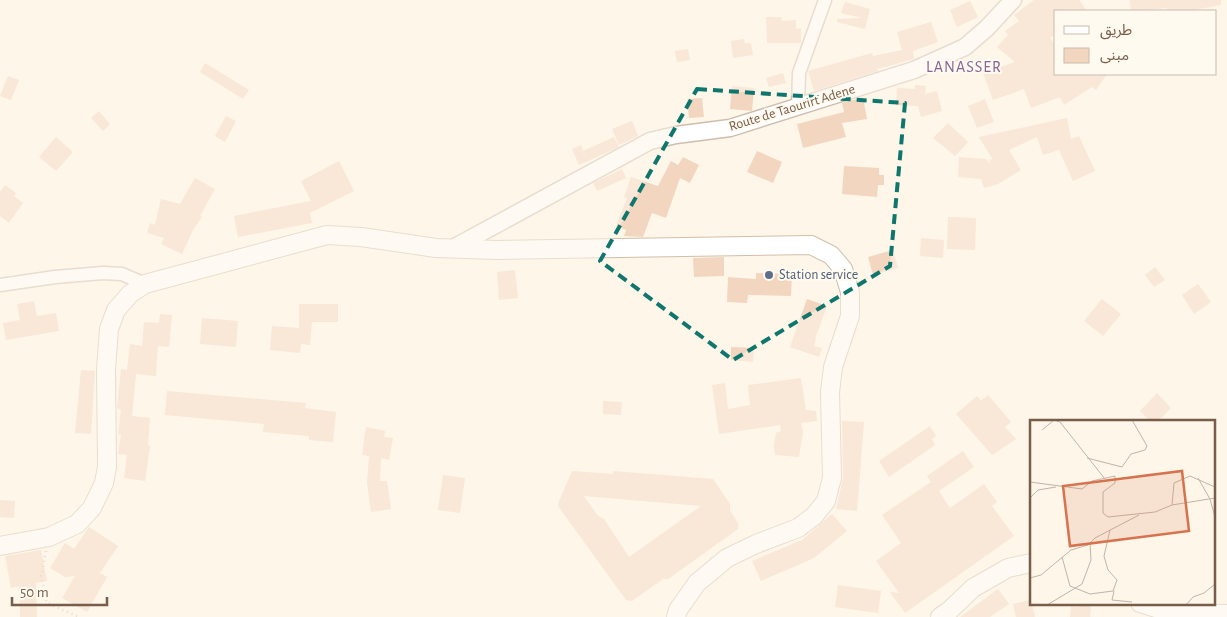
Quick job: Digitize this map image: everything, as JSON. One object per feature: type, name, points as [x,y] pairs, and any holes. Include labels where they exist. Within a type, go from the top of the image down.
[{"type":"main road","points":[[0,546],[49,537],[77,524],[92,508],[104,483],[106,467],[106,369],[109,329],[116,310],[130,294],[145,284],[327,235],[352,236],[436,248],[496,250],[811,245],[831,256],[843,269],[850,292],[850,316],[833,367],[831,384],[832,478],[826,501],[814,516],[798,528],[756,544],[727,558],[697,583],[678,610],[676,617]]},
{"type":"main road","points":[[940,617],[973,588],[1008,568],[1030,563]]},
{"type":"main road","points":[[1143,604],[1172,613],[1227,614]]},
{"type":"street","points":[[798,107],[800,74],[825,0]]},
{"type":"street","name":"Route de Taourirt Adene","points":[[453,248],[650,141],[676,135],[730,128],[914,70],[965,47],[987,28],[1013,0]]},
{"type":"street","points":[[0,285],[55,277],[103,273],[122,274],[145,284]]},
{"type":"path","points":[[49,537],[41,577],[47,603],[79,617]]},
{"type":"highlighted area","points":[[697,89],[905,103],[890,266],[733,360],[600,261]]},
{"type":"building","points":[[1034,0],[1079,0],[1086,10],[1054,10],[1054,35],[1050,38],[1054,43],[1054,75],[1106,75],[1096,90],[1092,87],[1064,105],[1060,97],[1031,108],[1024,89],[993,100],[983,73],[1015,62],[997,47],[1008,35],[1005,31],[1019,21],[1014,15]]},
{"type":"building","points":[[1130,0],[1221,0],[1221,5],[1194,10],[1167,10],[1167,8],[1131,10]]},
{"type":"building","points":[[970,1],[978,17],[957,27],[950,10]]},
{"type":"building","points":[[845,2],[870,9],[865,29],[837,22],[837,19],[862,18],[841,13]]},
{"type":"building","points":[[766,17],[781,17],[782,21],[796,20],[796,29],[801,28],[801,43],[767,43]]},
{"type":"building","points":[[931,22],[938,42],[913,51],[914,59],[877,69],[878,71],[814,91],[808,71],[872,53],[873,56],[902,50],[897,32]]},
{"type":"building","points":[[744,39],[745,43],[751,43],[753,55],[733,58],[731,41]]},
{"type":"building","points":[[688,49],[690,60],[677,62],[675,51]]},
{"type":"building","points":[[205,63],[249,90],[243,99],[200,72]]},
{"type":"building","points":[[783,73],[786,83],[769,87],[766,78]]},
{"type":"building","points":[[8,76],[19,80],[11,100],[0,96]]},
{"type":"building","points":[[915,85],[926,86],[925,94],[937,91],[942,111],[921,117],[918,106],[896,105],[897,88],[915,89]]},
{"type":"building","points":[[732,86],[754,88],[752,111],[730,109]]},
{"type":"building","points":[[863,97],[867,119],[842,123],[846,137],[803,148],[797,124],[844,112],[842,103]]},
{"type":"building","points":[[702,98],[704,117],[689,118],[687,99]]},
{"type":"building","points":[[985,99],[994,122],[977,128],[968,106]]},
{"type":"building","points":[[99,111],[110,124],[103,131],[91,118]]},
{"type":"building","points":[[226,116],[236,121],[225,142],[215,136]]},
{"type":"building","points":[[1067,118],[1071,139],[1079,136],[1095,171],[1073,181],[1059,150],[1043,155],[1037,137],[1009,150],[1021,170],[998,184],[984,188],[981,179],[958,177],[959,157],[986,159],[990,164],[989,159],[993,160],[979,137]]},
{"type":"building","points":[[632,121],[638,136],[619,145],[612,129]]},
{"type":"building","points":[[948,123],[968,142],[955,156],[933,138]]},
{"type":"building","points":[[56,137],[73,152],[56,171],[39,157]]},
{"type":"building","points":[[614,137],[619,147],[579,165],[572,149],[581,145],[583,151]]},
{"type":"building","points":[[757,151],[782,162],[773,183],[747,172]]},
{"type":"building","points":[[683,157],[699,165],[690,183],[680,178],[666,218],[652,213],[643,237],[624,236],[626,230],[616,226],[627,198],[624,197],[631,177],[658,186],[671,161],[678,165]]},
{"type":"building","points":[[339,161],[354,191],[310,213],[312,223],[238,237],[234,216],[311,201],[301,181]]},
{"type":"building","points":[[844,166],[879,168],[879,175],[884,175],[884,185],[878,185],[877,197],[842,194]]},
{"type":"building","points":[[622,169],[626,178],[597,191],[593,183]]},
{"type":"building","points":[[195,178],[215,189],[182,254],[161,244],[164,238],[147,233],[150,223],[155,225],[161,199],[180,204]]},
{"type":"building","points":[[5,185],[16,193],[14,196],[23,203],[9,223],[0,216],[0,192]]},
{"type":"building","points":[[948,217],[976,218],[975,250],[947,249]]},
{"type":"building","points":[[921,238],[944,240],[943,258],[920,256]]},
{"type":"building","points":[[893,250],[898,268],[873,275],[868,257]]},
{"type":"building","points":[[724,257],[724,276],[694,277],[693,258]]},
{"type":"building","points":[[1155,267],[1165,280],[1154,287],[1145,275]]},
{"type":"building","points":[[515,270],[518,298],[499,300],[497,272]]},
{"type":"building","points":[[756,273],[792,274],[791,296],[748,295],[747,303],[727,302],[728,277],[756,279]]},
{"type":"building","points":[[1198,284],[1211,302],[1194,314],[1182,295]]},
{"type":"building","points":[[807,299],[827,306],[815,339],[814,346],[822,348],[819,357],[790,347]]},
{"type":"building","points":[[1102,299],[1121,314],[1103,336],[1084,321]]},
{"type":"building","points":[[34,301],[37,316],[56,313],[59,331],[6,340],[3,323],[20,320],[17,304]]},
{"type":"building","points":[[299,304],[338,304],[338,322],[312,322],[310,345],[301,344],[300,353],[270,350],[272,326],[299,328]]},
{"type":"building","points":[[160,314],[172,315],[169,347],[158,346],[156,376],[136,374],[132,416],[150,418],[148,445],[150,446],[145,481],[124,478],[127,455],[118,454],[121,435],[118,434],[121,410],[117,408],[121,369],[127,370],[130,344],[142,346],[144,322],[159,323]]},
{"type":"building","points":[[202,318],[238,321],[236,347],[200,344]]},
{"type":"building","points":[[731,347],[754,348],[753,362],[731,360]]},
{"type":"building","points":[[81,370],[95,371],[91,434],[75,433]]},
{"type":"building","points":[[801,378],[806,410],[816,411],[817,421],[801,423],[803,432],[799,457],[775,455],[776,433],[781,431],[780,425],[719,434],[712,385],[725,383],[728,409],[750,405],[748,385]]},
{"type":"building","points":[[167,391],[306,403],[305,408],[336,412],[333,442],[309,440],[309,436],[263,432],[264,424],[165,415]]},
{"type":"building","points":[[1157,393],[1171,408],[1159,420],[1149,420],[1140,411]]},
{"type":"building","points":[[988,395],[1011,422],[1005,427],[1016,439],[992,455],[956,414],[977,396],[981,401]]},
{"type":"building","points":[[603,401],[622,402],[621,415],[603,414]]},
{"type":"building","points":[[842,421],[864,422],[857,511],[836,509],[843,478]]},
{"type":"building","points":[[930,426],[936,436],[932,439],[935,445],[889,477],[879,461]]},
{"type":"building","points":[[366,427],[385,431],[384,437],[393,438],[389,460],[381,458],[380,481],[387,481],[391,509],[371,512],[367,483],[369,456],[362,455]]},
{"type":"building","points":[[963,451],[974,467],[939,491],[950,508],[984,484],[997,502],[992,506],[1014,536],[905,613],[890,592],[899,593],[876,561],[901,543],[882,515],[931,482],[927,476]]},
{"type":"building","points":[[572,471],[613,474],[613,471],[713,479],[730,504],[730,511],[738,523],[738,529],[668,579],[663,579],[632,601],[626,600],[558,506]],"holes":[[[584,496],[701,506],[629,557],[604,519],[598,516]]]},
{"type":"building","points":[[443,475],[465,478],[460,513],[438,510]]},
{"type":"building","points":[[0,500],[15,501],[14,518],[0,517]]},
{"type":"building","points":[[832,514],[847,531],[814,558],[761,581],[752,561],[802,540]]},
{"type":"building","points":[[89,527],[118,546],[100,573],[107,577],[87,612],[62,598],[75,576],[65,577],[50,568],[65,543],[74,549]]},
{"type":"building","points":[[41,550],[47,581],[36,583],[37,617],[20,617],[19,586],[11,588],[5,556]]},
{"type":"building","points":[[838,585],[881,591],[878,613],[835,607]]},
{"type":"building","points":[[998,589],[1009,604],[990,617],[960,617]]},
{"type":"building","points":[[1030,600],[1035,617],[1016,617],[1013,604]]},
{"type":"building","points":[[1079,604],[1091,604],[1090,617],[1070,617],[1071,606],[1079,607]]},
{"type":"place","name":"Station service","points":[[769,275]]},
{"type":"district","name":"LANASSER","points":[[964,67]]}]
